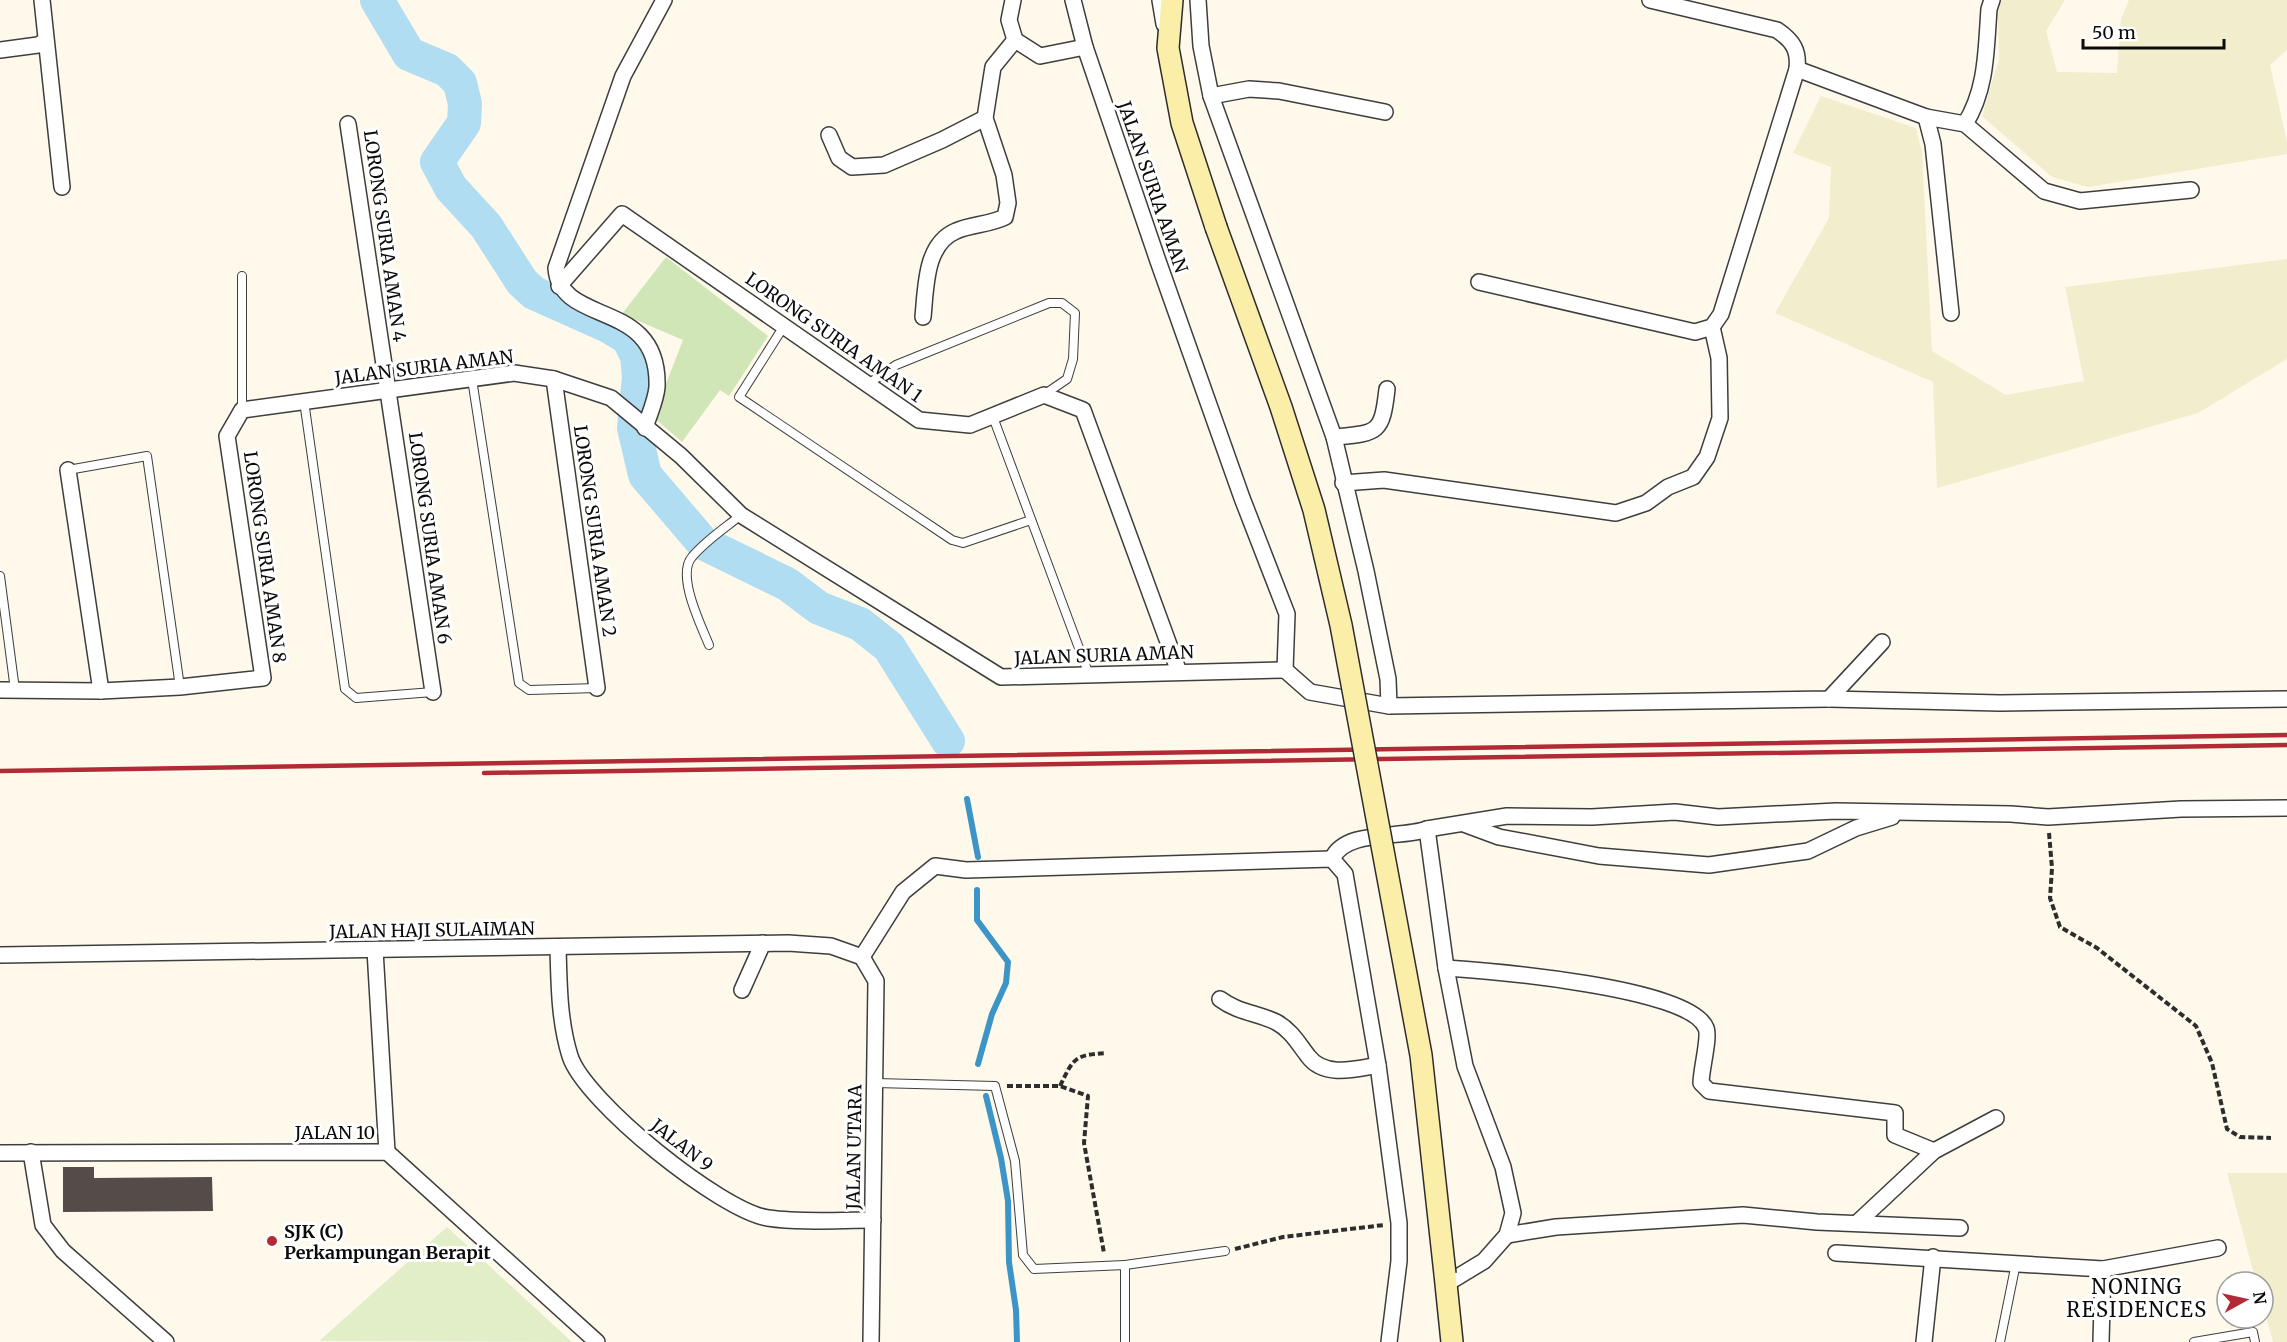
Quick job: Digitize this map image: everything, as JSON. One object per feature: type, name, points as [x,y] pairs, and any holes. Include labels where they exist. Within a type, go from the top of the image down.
[{"type":"street","points":[[42,0],[62,186]]},
{"type":"street","points":[[645,428],[657,389],[649,344],[634,328],[566,295],[560,286],[556,268],[623,76],[664,0]]},
{"type":"street","points":[[1013,0],[1009,20],[1015,40],[1040,56],[1085,47]]},
{"type":"street","name":"JALAN SURIA AMAN","points":[[243,410],[514,373],[554,379],[611,398],[681,456],[741,514],[1001,677],[1285,670],[1287,614],[1242,498],[1162,273],[1085,47],[1073,0]]},
{"type":"street","points":[[1160,0],[1182,123],[1216,227],[1281,407],[1314,510],[1341,625],[1420,1055],[1452,1342]]},
{"type":"street","points":[[1168,48],[1172,0]]},
{"type":"street","points":[[1198,0],[1201,46],[1211,96],[1334,437],[1343,483],[1366,571],[1388,679],[1389,706]]},
{"type":"street","points":[[1479,282],[1695,332],[1712,327],[1721,314],[1797,69],[1798,54],[1790,39],[1777,30],[1650,0]]},
{"type":"street","points":[[1965,124],[1975,108],[1984,76],[1989,9],[1992,0]]},
{"type":"street","points":[[923,317],[927,274],[938,242],[957,230],[989,225],[1005,217],[1008,203],[1004,175],[985,118],[993,67],[1015,40]]},
{"type":"street","points":[[0,50],[38,45],[45,41]]},
{"type":"street","points":[[1797,69],[1926,117],[1965,124],[2044,191],[2080,201],[2191,190]]},
{"type":"street","points":[[1211,96],[1249,89],[1279,91],[1385,112]]},
{"type":"street","points":[[1926,117],[1933,144],[1951,313]]},
{"type":"street","points":[[829,135],[839,158],[852,167],[884,165],[942,140],[985,118]]},
{"type":"street","name":"LORONG SURIA AMAN 4","points":[[348,124],[388,390]]},
{"type":"street","name":"LORONG SURIA AMAN 1","points":[[560,286],[622,214],[919,420],[970,425],[1044,395]]},
{"type":"street","points":[[1343,483],[1384,480],[1616,513],[1646,503],[1668,487],[1693,477],[1707,458],[1720,418],[1719,358],[1712,327]]},
{"type":"street","name":"LORONG SURIA AMAN 2","points":[[554,379],[597,688]]},
{"type":"street","points":[[1334,437],[1363,434],[1378,428],[1383,420],[1387,389]]},
{"type":"street","name":"LORONG SURIA AMAN 6","points":[[388,390],[433,692]]},
{"type":"street","points":[[1044,395],[1083,410],[1179,672]]},
{"type":"street","name":"LORONG SURIA AMAN 8","points":[[180,687],[263,678],[227,436],[243,410]]},
{"type":"street","points":[[68,470],[101,690]]},
{"type":"street","points":[[1829,699],[1882,642]]},
{"type":"street","points":[[1285,670],[1310,692],[1389,706],[1829,699],[2012,702],[2287,699]]},
{"type":"street","points":[[7,690],[180,687]]},
{"type":"street","points":[[1332,859],[1335,852],[1352,842],[1372,837],[1415,834],[1426,829],[1507,816],[1581,818],[1675,812],[1718,817],[1836,811],[2011,814],[2048,817],[2181,809],[2287,808]]},
{"type":"street","points":[[1464,824],[1499,837],[1599,856],[1709,865],[1808,851],[1856,828],[1906,813]]},
{"type":"street","points":[[1426,829],[1446,968],[1466,1065],[1503,1167],[1513,1213],[1507,1235],[1476,1268],[1446,1279]]},
{"type":"street","points":[[862,957],[903,892],[935,866],[966,870],[1332,859]]},
{"type":"street","points":[[1332,859],[1345,874],[1378,1065],[1399,1223],[1399,1261],[1389,1342]]},
{"type":"street","points":[[742,990],[763,944]]},
{"type":"street","name":"JALAN HAJI SULAIMAN","points":[[0,956],[763,944],[831,946],[862,957]]},
{"type":"street","name":"JALAN 9","points":[[558,947],[559,998],[570,1058],[591,1087],[645,1144],[705,1187],[744,1210],[759,1216],[873,1220]]},
{"type":"street","points":[[375,950],[387,1152]]},
{"type":"street","name":"JALAN UTARA","points":[[862,957],[876,981],[871,1342]]},
{"type":"street","points":[[1446,968],[1604,985],[1686,1010],[1700,1017],[1708,1030],[1701,1083],[1709,1091],[1895,1113],[1895,1135],[1934,1151]]},
{"type":"street","points":[[1220,999],[1232,1008],[1275,1022],[1287,1029],[1310,1059],[1323,1067],[1344,1071],[1378,1065]]},
{"type":"street","points":[[1857,1223],[1934,1151],[1996,1118]]},
{"type":"street","points":[[31,1152],[43,1225],[63,1251],[166,1342]]},
{"type":"street","name":"JALAN 10","points":[[0,1153],[387,1152],[597,1342]]},
{"type":"street","points":[[1507,1235],[1556,1227],[1743,1215],[1960,1228]]},
{"type":"street","points":[[1836,1253],[1933,1257],[2103,1269],[2218,1248]]},
{"type":"street","points":[[1924,1342],[1933,1257]]},
{"type":"street","points":[[2101,1342],[2103,1269]]},
{"type":"lane","points":[[242,276],[243,410]]},
{"type":"lane","points":[[868,384],[896,365],[1048,303],[1062,303],[1075,313],[1073,359],[1067,379],[1044,395]]},
{"type":"lane","points":[[784,326],[739,397],[952,540],[963,543],[1031,520]]},
{"type":"lane","points":[[472,379],[519,683],[529,690],[597,688]]},
{"type":"lane","points":[[304,401],[345,689],[356,698],[433,692]]},
{"type":"lane","points":[[993,417],[1089,675]]},
{"type":"lane","points":[[68,470],[147,456],[180,687]]},
{"type":"lane","points":[[709,645],[686,581],[686,569],[691,558],[741,514]]},
{"type":"lane","points":[[0,576],[7,690]]},
{"type":"lane","points":[[875,1083],[994,1086],[1015,1161],[1023,1255],[1034,1269],[1125,1264],[1225,1251]]},
{"type":"lane","points":[[2000,1342],[2016,1263]]},
{"type":"lane","points":[[1125,1264],[1125,1342]]},
{"type":"lane","points":[[2194,1342],[2253,1332],[2255,1342]]},
{"type":"path","points":[[2048,817],[2052,868],[2050,898],[2060,927],[2097,948],[2196,1026],[2212,1063],[2228,1129],[2240,1137],[2271,1138]]},
{"type":"path","points":[[1060,1086],[1070,1066],[1082,1055],[1107,1053]]},
{"type":"path","points":[[994,1086],[1060,1086],[1088,1096],[1084,1143],[1106,1265]]},
{"type":"path","points":[[1225,1251],[1283,1237],[1399,1223]]},
{"type":"shaded area","points":[[2002,0],[2065,0],[2046,31],[2057,72],[2117,73],[2121,19],[2129,0],[2287,0],[2287,50],[2270,65],[2287,142],[2287,154],[2088,187],[2052,177],[1982,116],[1999,59],[1998,10]]},
{"type":"shaded area","points":[[1821,96],[1916,128],[1922,152],[1932,351],[2006,395],[2084,381],[2065,287],[2287,259],[2287,359],[2198,413],[1937,488],[1933,382],[1775,313],[1829,218],[1831,167],[1793,153]]},
{"type":"shaded area","points":[[2227,1173],[2287,1173],[2287,1342],[2273,1342],[2270,1330],[2275,1330],[2275,1270],[2253,1270]]},
{"type":"green space","points":[[666,257],[768,336],[729,396],[720,390],[682,442],[653,417],[683,340],[622,314]]},
{"type":"green space","points":[[447,1227],[572,1342],[319,1341]]},
{"type":"building","points":[[63,1167],[94,1167],[94,1178],[212,1177],[213,1211],[63,1212]]},
{"type":"waterway","points":[[377,0],[409,54],[447,70],[460,83],[465,104],[464,123],[437,162],[451,188],[486,226],[522,282],[534,293],[608,326],[628,338],[637,356],[639,377],[634,428],[645,475],[703,543],[787,584],[819,608],[860,624],[889,647],[948,741]]},
{"type":"waterway","points":[[967,799],[978,857]]},
{"type":"waterway","points":[[977,890],[977,920],[1008,962],[1006,983],[992,1014],[978,1064]]},
{"type":"waterway","points":[[986,1096],[1001,1158],[1008,1201],[1009,1262],[1016,1310],[1017,1342]]},
{"type":"railway","points":[[0,771],[2287,735]]},
{"type":"railway","points":[[484,773],[2287,745]]},
{"type":"place","name":"SJK (C) Perkampungan Berapit","points":[[272,1241]]},
{"type":"district","name":"NONING RESIDENCES","points":[[2137,1298]]}]
